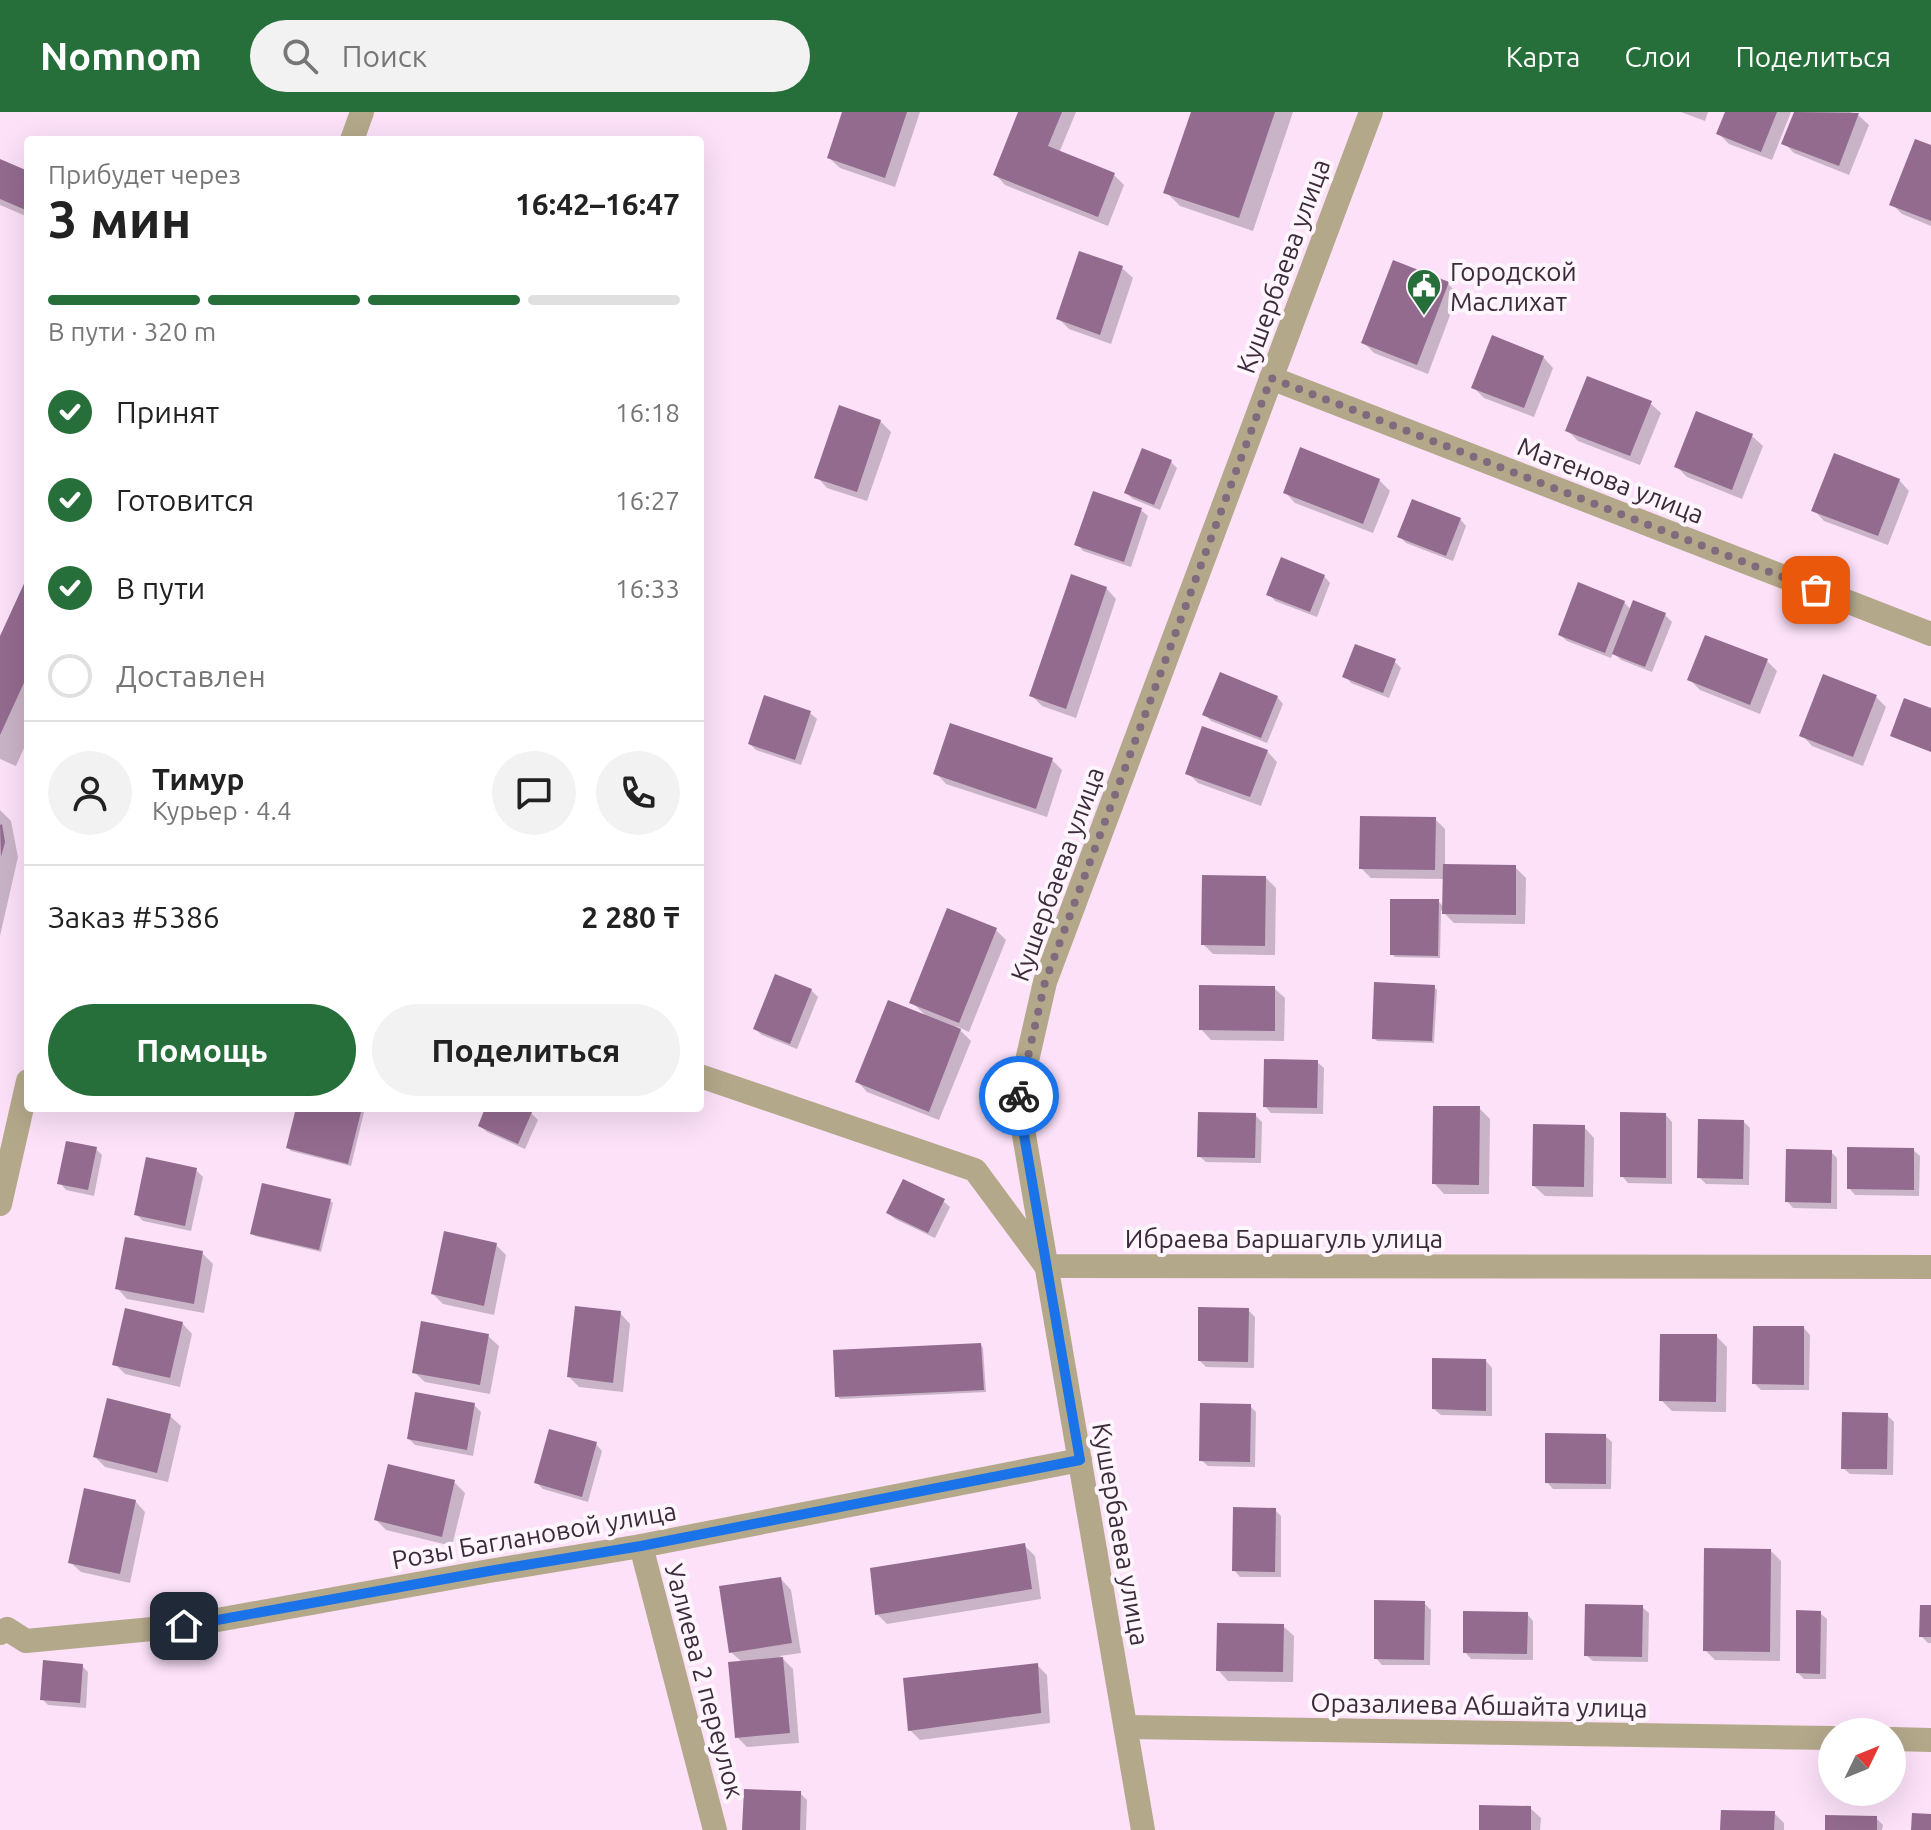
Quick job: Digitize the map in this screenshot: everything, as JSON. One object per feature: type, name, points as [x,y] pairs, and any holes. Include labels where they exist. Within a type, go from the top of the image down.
[{"type":"street","points":[[353,136],[362,112]]},
{"type":"street","name":"Кушербаева улица","points":[[1143,1830],[1018,1100],[1045,982],[1371,112]]},
{"type":"street","name":"Матенова улица","points":[[1271,378],[1931,634]]},
{"type":"street","points":[[704,1077],[975,1170],[1046,1266]]},
{"type":"street","points":[[0,1204],[24,1099]]},
{"type":"street","name":"Ибраева Баршагуль улица","points":[[1046,1266],[1931,1267]]},
{"type":"street","name":"Розы Баглановой улица","points":[[0,1633],[7,1629],[26,1641],[184,1626],[641,1546],[1080,1460]]},
{"type":"street","name":"Уалиева 2 переулок","points":[[641,1546],[715,1830]]},
{"type":"street","name":"Оразалиева Абшайта улица","points":[[1126,1727],[1818,1738]]},
{"type":"street","points":[[1906,1739],[1931,1740]]},
{"type":"building","points":[[842,112],[907,112],[885,178],[827,158]]},
{"type":"building","points":[[1018,112],[1062,112],[1048,146],[1115,173],[1098,217],[993,175]]},
{"type":"building","points":[[1191,112],[1275,112],[1239,218],[1163,193]]},
{"type":"building","points":[[1725,112],[1777,112],[1761,152],[1716,134]]},
{"type":"building","points":[[1794,112],[1859,113],[1839,166],[1781,144]]},
{"type":"building","points":[[1915,139],[1931,145],[1931,221],[1889,205]]},
{"type":"building","points":[[0,159],[24,169],[24,209],[0,199]]},
{"type":"building","points":[[1079,251],[1123,266],[1100,335],[1056,319]]},
{"type":"building","points":[[1393,260],[1449,282],[1417,365],[1361,343]]},
{"type":"building","points":[[1492,335],[1544,356],[1524,408],[1471,388]]},
{"type":"building","points":[[1587,376],[1652,401],[1630,456],[1565,431]]},
{"type":"building","points":[[839,405],[881,420],[857,492],[814,478]]},
{"type":"building","points":[[1696,411],[1753,434],[1732,490],[1674,467]]},
{"type":"building","points":[[1300,447],[1380,479],[1363,524],[1283,493]]},
{"type":"building","points":[[1142,448],[1172,460],[1154,505],[1124,493]]},
{"type":"building","points":[[1834,453],[1900,479],[1878,536],[1811,511]]},
{"type":"building","points":[[1093,491],[1142,508],[1124,562],[1074,545]]},
{"type":"building","points":[[1412,499],[1461,518],[1446,556],[1397,537]]},
{"type":"building","points":[[1281,557],[1325,575],[1310,612],[1266,595]]},
{"type":"building","points":[[1071,574],[1107,587],[1066,709],[1029,696]]},
{"type":"building","points":[[1578,582],[1625,601],[1605,653],[1558,635]]},
{"type":"building","points":[[24,584],[24,683],[0,735],[0,636]]},
{"type":"building","points":[[1633,600],[1666,613],[1645,667],[1612,654]]},
{"type":"building","points":[[1705,635],[1768,659],[1750,705],[1687,680]]},
{"type":"building","points":[[1355,644],[1396,659],[1383,693],[1342,677]]},
{"type":"building","points":[[1220,672],[1278,696],[1261,738],[1202,715]]},
{"type":"building","points":[[1823,674],[1877,695],[1853,757],[1799,736]]},
{"type":"building","points":[[764,695],[811,711],[795,760],[748,744]]},
{"type":"building","points":[[1904,698],[1931,708],[1931,752],[1890,736]]},
{"type":"building","points":[[950,723],[1053,758],[1036,809],[933,774]]},
{"type":"building","points":[[1202,726],[1268,750],[1250,797],[1185,774]]},
{"type":"building","points":[[1360,816],[1436,817],[1435,870],[1359,869]]},
{"type":"building","points":[[0,825],[5,842],[1,857]]},
{"type":"building","points":[[1443,864],[1516,865],[1516,915],[1442,914]]},
{"type":"building","points":[[1202,875],[1266,876],[1265,946],[1201,945]]},
{"type":"building","points":[[1390,899],[1439,899],[1438,956],[1390,955]]},
{"type":"building","points":[[947,908],[997,928],[959,1023],[909,1003]]},
{"type":"building","points":[[775,974],[812,989],[790,1044],[753,1029]]},
{"type":"building","points":[[1374,982],[1435,985],[1432,1041],[1372,1039]]},
{"type":"building","points":[[1199,985],[1275,986],[1275,1031],[1199,1030]]},
{"type":"building","points":[[888,1000],[961,1029],[929,1112],[855,1082]]},
{"type":"building","points":[[1264,1059],[1318,1060],[1317,1108],[1263,1107]]},
{"type":"building","points":[[1433,1106],[1480,1106],[1479,1185],[1432,1184]]},
{"type":"building","points":[[295,1112],[361,1112],[348,1164],[286,1148]]},
{"type":"building","points":[[483,1112],[532,1112],[518,1144],[478,1126]]},
{"type":"building","points":[[1198,1112],[1256,1113],[1255,1158],[1197,1157]]},
{"type":"building","points":[[1620,1112],[1666,1113],[1666,1178],[1620,1177]]},
{"type":"building","points":[[1698,1119],[1744,1120],[1743,1179],[1697,1178]]},
{"type":"building","points":[[1533,1124],[1585,1125],[1584,1187],[1532,1186]]},
{"type":"building","points":[[66,1141],[97,1147],[88,1190],[57,1184]]},
{"type":"building","points":[[1847,1147],[1914,1148],[1914,1190],[1847,1189]]},
{"type":"building","points":[[1786,1149],[1832,1150],[1831,1203],[1785,1202]]},
{"type":"building","points":[[146,1157],[197,1168],[185,1226],[134,1215]]},
{"type":"building","points":[[903,1179],[945,1199],[928,1233],[886,1213]]},
{"type":"building","points":[[262,1183],[331,1199],[319,1250],[250,1234]]},
{"type":"building","points":[[444,1231],[497,1243],[484,1306],[431,1294]]},
{"type":"building","points":[[125,1237],[203,1251],[194,1304],[115,1289]]},
{"type":"building","points":[[575,1306],[621,1311],[613,1383],[567,1377]]},
{"type":"building","points":[[1198,1307],[1249,1308],[1248,1362],[1198,1361]]},
{"type":"building","points":[[125,1308],[183,1322],[170,1378],[112,1365]]},
{"type":"building","points":[[421,1321],[489,1334],[480,1385],[412,1373]]},
{"type":"building","points":[[1753,1326],[1804,1326],[1804,1385],[1752,1384]]},
{"type":"building","points":[[1660,1334],[1717,1334],[1716,1402],[1659,1401]]},
{"type":"building","points":[[981,1343],[984,1390],[835,1397],[833,1350]]},
{"type":"building","points":[[1432,1358],[1486,1359],[1486,1411],[1432,1409]]},
{"type":"building","points":[[415,1392],[475,1403],[467,1450],[407,1439]]},
{"type":"building","points":[[107,1398],[171,1414],[157,1473],[93,1457]]},
{"type":"building","points":[[1200,1403],[1251,1404],[1250,1462],[1199,1461]]},
{"type":"building","points":[[1842,1412],[1888,1413],[1887,1469],[1841,1469]]},
{"type":"building","points":[[549,1429],[597,1442],[582,1497],[534,1483]]},
{"type":"building","points":[[1545,1433],[1606,1434],[1606,1484],[1545,1483]]},
{"type":"building","points":[[388,1464],[455,1480],[442,1537],[374,1520]]},
{"type":"building","points":[[84,1488],[136,1500],[120,1574],[68,1563]]},
{"type":"building","points":[[1233,1507],[1276,1508],[1275,1572],[1232,1571]]},
{"type":"building","points":[[1025,1543],[1032,1589],[875,1615],[870,1568]]},
{"type":"building","points":[[1704,1548],[1771,1549],[1770,1652],[1703,1651]]},
{"type":"building","points":[[781,1577],[792,1643],[729,1653],[719,1586]]},
{"type":"building","points":[[1374,1600],[1425,1601],[1424,1660],[1374,1659]]},
{"type":"building","points":[[1585,1604],[1643,1605],[1642,1657],[1584,1656]]},
{"type":"building","points":[[1920,1605],[1931,1605],[1931,1637],[1919,1637]]},
{"type":"building","points":[[1796,1610],[1821,1611],[1820,1674],[1796,1673]]},
{"type":"building","points":[[1463,1611],[1528,1612],[1527,1654],[1463,1653]]},
{"type":"building","points":[[1217,1623],[1284,1624],[1283,1672],[1216,1671]]},
{"type":"building","points":[[783,1657],[790,1733],[735,1738],[728,1662]]},
{"type":"building","points":[[43,1660],[83,1664],[80,1703],[40,1700]]},
{"type":"building","points":[[1038,1663],[1041,1713],[908,1731],[903,1678]]},
{"type":"building","points":[[744,1789],[801,1791],[800,1830],[742,1830]]},
{"type":"building","points":[[1479,1805],[1531,1806],[1531,1830],[1479,1830]]},
{"type":"building","points":[[1721,1810],[1775,1811],[1774,1830],[1720,1830]]},
{"type":"building","points":[[1912,1813],[1931,1814],[1931,1830],[1911,1830]]},
{"type":"building","points":[[1825,1815],[1877,1816],[1877,1830],[1825,1830]]},
{"type":"way so far","points":[[1019,1096],[1045,982],[1271,378],[1816,590]]},
{"type":"place","name":"Городской Маслихат","points":[[1424,317]]},
{"type":"route","points":[[184,1626],[641,1546],[1080,1460],[1019,1096]]}]
